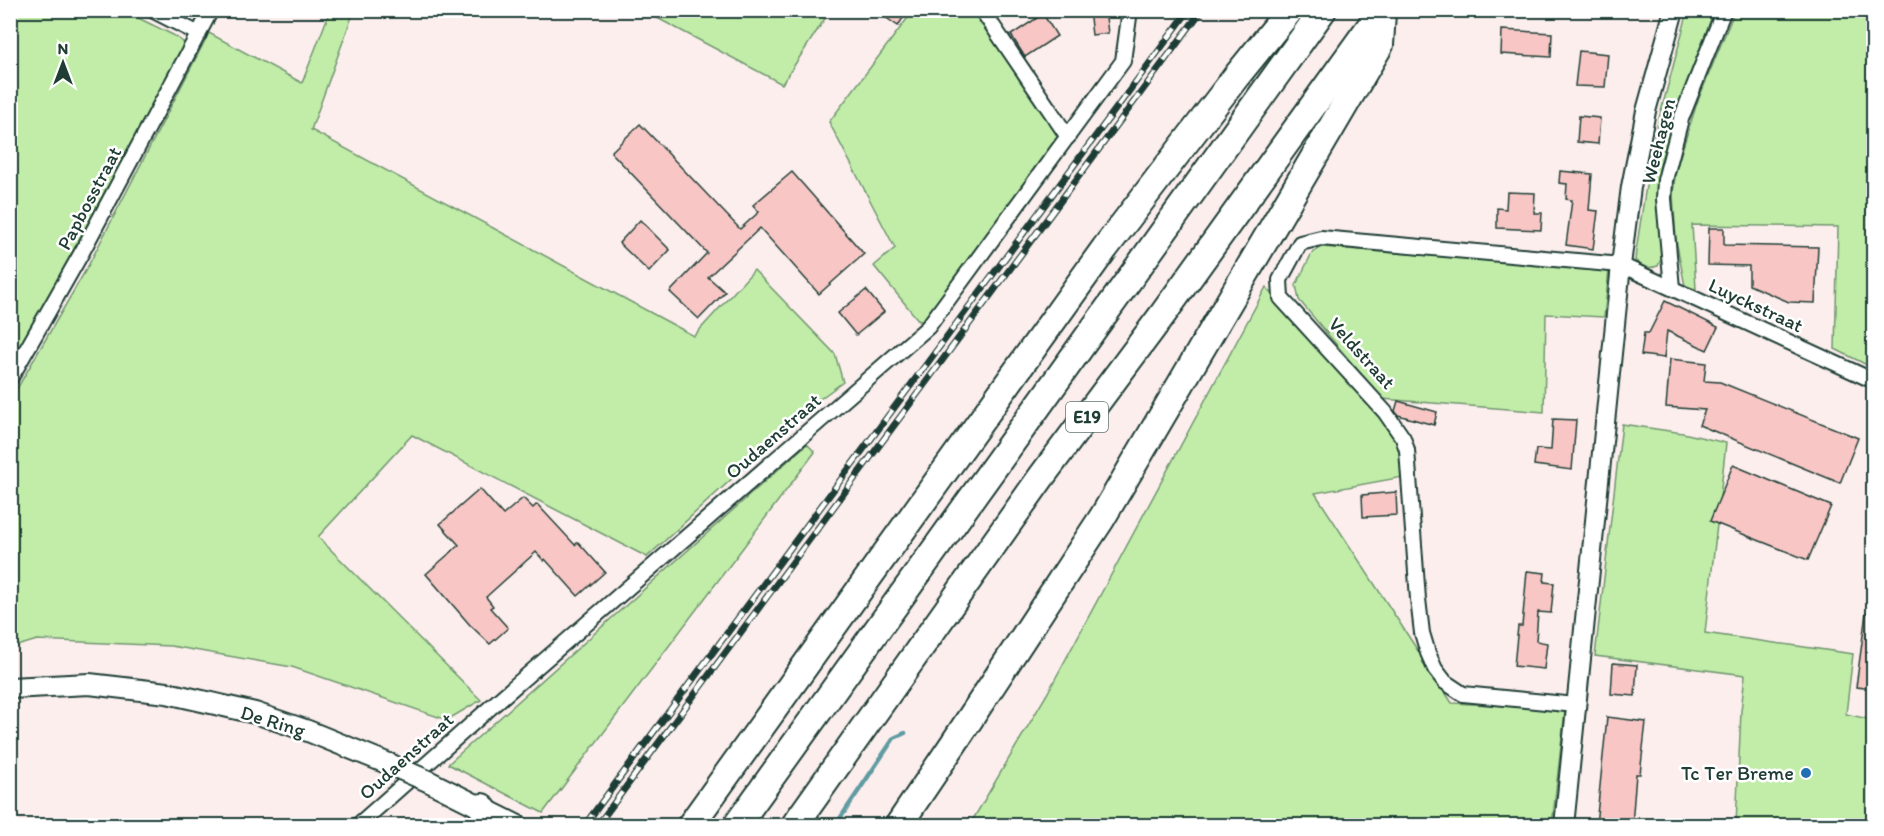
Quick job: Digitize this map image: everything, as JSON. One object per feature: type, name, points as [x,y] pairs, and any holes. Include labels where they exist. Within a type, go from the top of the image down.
[{"type":"highway","points":[[690,825],[1106,248],[1234,78],[1290,10]]},
{"type":"highway","name":"E19","points":[[736,825],[1323,10]]},
{"type":"highway","points":[[897,825],[954,743],[1102,518],[1380,45],[1383,10]]},
{"type":"highway","name":"E19","points":[[794,825],[1042,476],[1163,314],[1383,10]]},
{"type":"main road","name":"De Ring","points":[[10,688],[89,684],[167,693],[255,713],[308,731],[389,764],[430,782],[489,816],[518,825]]},
{"type":"street","points":[[152,10],[199,34]]},
{"type":"street","name":"Papbosstraat","points":[[10,379],[82,252],[211,10]]},
{"type":"street","points":[[982,10],[1068,137]]},
{"type":"street","name":"Oudaenstraat","points":[[357,825],[928,327],[1123,61],[1130,10]]},
{"type":"street","points":[[1564,825],[1621,265],[1631,188],[1646,111],[1674,10]]},
{"type":"street","name":"Weehagen","points":[[1672,288],[1664,199],[1665,180],[1681,119],[1724,10]]},
{"type":"street","name":"Veldstraat","points":[[1576,705],[1463,694],[1445,682],[1435,669],[1422,633],[1407,450],[1403,438],[1385,412],[1281,298],[1280,280],[1300,243],[1321,238],[1621,265]]},
{"type":"street","name":"Luyckstraat","points":[[1621,265],[1874,381]]},
{"type":"green space","points":[[1735,10],[1873,11],[1873,368],[1835,349],[1838,227],[1692,225],[1696,289],[1685,286],[1676,240],[1673,194],[1676,169],[1697,103]]},
{"type":"green space","points":[[11,11],[124,11],[183,42],[181,52],[11,365]]},
{"type":"green space","points":[[330,11],[354,11],[311,130],[694,336],[754,270],[835,354],[843,382],[813,404],[647,557],[412,435],[318,537],[481,700],[447,720],[292,667],[171,646],[37,640],[11,648],[11,399],[87,268],[209,33],[302,83]]},
{"type":"green space","points":[[644,11],[830,11],[782,84]]},
{"type":"green space","points":[[913,11],[972,11],[1058,135],[1056,142],[923,320],[919,321],[874,266],[895,248],[829,122]]},
{"type":"green space","points":[[1688,11],[1714,11],[1677,109],[1661,160],[1657,181],[1657,209],[1663,255],[1658,266],[1645,267],[1635,260],[1653,141]]},
{"type":"green space","points":[[1322,247],[1609,270],[1604,317],[1546,314],[1544,412],[1382,399],[1299,300],[1296,285],[1312,253]]},
{"type":"green space","points":[[1266,287],[1392,428],[1402,456],[1403,477],[1315,493],[1452,703],[1534,707],[1565,711],[1552,825],[969,826],[1047,694]]},
{"type":"green space","points":[[1622,424],[1683,433],[1726,443],[1705,633],[1853,654],[1846,714],[1873,720],[1873,825],[1736,825],[1741,711],[1745,675],[1595,656]]},
{"type":"green space","points":[[807,444],[815,452],[543,813],[448,764]]},
{"type":"building","points":[[875,10],[908,10],[898,26]]},
{"type":"building","points":[[1089,10],[1105,10],[1108,33],[1092,35]]},
{"type":"building","points":[[1043,14],[1057,36],[1025,57],[1011,35]]},
{"type":"building","points":[[1502,30],[1552,33],[1551,57],[1501,54]]},
{"type":"building","points":[[1579,51],[1608,54],[1605,87],[1575,86]]},
{"type":"building","points":[[1579,116],[1600,118],[1598,144],[1577,142]]},
{"type":"building","points":[[640,124],[740,229],[759,212],[753,205],[792,172],[864,254],[819,294],[760,228],[708,277],[725,292],[699,319],[670,292],[707,253],[611,152]]},
{"type":"building","points":[[1560,171],[1592,174],[1589,210],[1598,211],[1593,249],[1566,245],[1572,200],[1566,199],[1567,184],[1559,183]]},
{"type":"building","points":[[1507,192],[1535,193],[1534,213],[1542,213],[1541,230],[1497,228],[1497,208],[1506,209]]},
{"type":"building","points":[[640,220],[670,250],[649,272],[619,243]]},
{"type":"building","points":[[1709,228],[1724,228],[1724,245],[1818,247],[1815,303],[1789,302],[1749,285],[1749,266],[1708,265]]},
{"type":"building","points":[[866,290],[884,312],[856,335],[838,313]]},
{"type":"building","points":[[1665,301],[1718,327],[1707,350],[1667,331],[1664,358],[1641,355],[1644,333],[1649,333]]},
{"type":"building","points":[[1670,359],[1706,363],[1704,381],[1720,382],[1858,438],[1840,483],[1699,425],[1705,410],[1666,407]]},
{"type":"building","points":[[1398,401],[1437,412],[1434,425],[1398,415],[1395,411]]},
{"type":"building","points":[[1553,419],[1576,420],[1572,470],[1534,465],[1536,449],[1551,450]]},
{"type":"building","points":[[1733,465],[1831,506],[1808,560],[1710,521]]},
{"type":"building","points":[[480,489],[503,515],[523,498],[533,508],[537,504],[575,545],[578,542],[605,572],[578,596],[536,552],[486,597],[493,606],[490,608],[508,628],[490,644],[470,625],[426,574],[459,545],[440,524]]},
{"type":"building","points":[[1396,492],[1397,515],[1363,517],[1362,495]]},
{"type":"building","points":[[1527,571],[1545,573],[1544,582],[1554,583],[1551,613],[1538,612],[1536,641],[1547,643],[1544,669],[1514,666],[1518,626],[1522,626]]},
{"type":"building","points":[[1866,613],[1874,613],[1874,689],[1856,687]]},
{"type":"building","points":[[1613,663],[1637,665],[1635,696],[1611,694]]},
{"type":"building","points":[[1607,717],[1646,722],[1640,774],[1636,774],[1632,825],[1596,825]]},
{"type":"waterway","points":[[835,826],[894,738],[905,733]]},
{"type":"railway","points":[[584,826],[1189,10]]},
{"type":"railway","points":[[597,826],[1202,10]]},
{"type":"place","name":"Tc Ter Breme","points":[[1806,773]]}]
